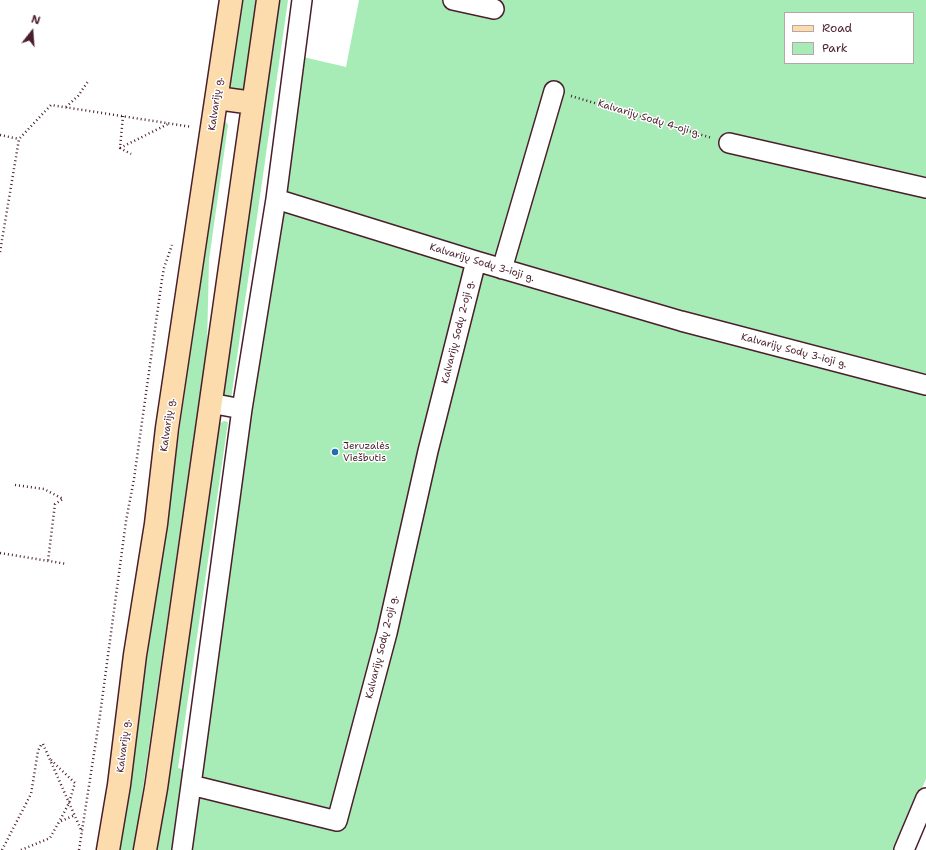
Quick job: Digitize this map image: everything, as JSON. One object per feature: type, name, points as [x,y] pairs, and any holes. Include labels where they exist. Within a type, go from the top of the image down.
[{"type":"main road","name":"Kalvarijų g.","points":[[108,850],[119,785],[135,655],[156,524],[167,428],[231,0]]},
{"type":"main road","points":[[145,850],[156,788],[268,0]]},
{"type":"main road","points":[[217,98],[253,103]]},
{"type":"street","points":[[182,850],[242,409],[276,199],[302,0]]},
{"type":"street","points":[[453,0],[494,9]]},
{"type":"street","points":[[502,269],[554,91]]},
{"type":"street","points":[[729,142],[926,188]]},
{"type":"street","name":"Kalvarijų Sodų 3-ioji g.","points":[[276,199],[502,269],[681,321],[926,385]]},
{"type":"street","name":"Kalvarijų Sodų 2-oji g.","points":[[191,785],[337,821],[387,633],[428,451],[476,261]]},
{"type":"street","points":[[210,403],[242,409]]},
{"type":"street","points":[[904,850],[926,798]]},
{"type":"path","points":[[65,107],[78,96],[89,80]]},
{"type":"path","name":"Kalvarijų Sodų 4-oji g.","points":[[554,91],[729,142]]},
{"type":"path","points":[[0,252],[19,139],[51,105],[194,127],[195,121]]},
{"type":"path","points":[[120,148],[123,116]]},
{"type":"path","points":[[120,148],[169,123]]},
{"type":"path","points":[[0,135],[19,139]]},
{"type":"path","points":[[120,148],[131,154]]},
{"type":"path","points":[[79,850],[83,833],[126,521],[134,479],[160,287],[164,268],[173,243]]},
{"type":"path","points":[[15,485],[44,489],[63,498],[55,504],[48,561]]},
{"type":"path","points":[[0,553],[67,564]]},
{"type":"path","points":[[2,850],[31,794],[38,751],[42,743],[83,833]]},
{"type":"path","points":[[21,850],[50,838],[69,803],[75,783],[49,758]]},
{"type":"path","points":[[59,822],[74,815]]},
{"type":"green space","points":[[241,0],[256,0],[244,90],[242,92],[232,94],[228,88]]},
{"type":"green space","points":[[278,0],[288,0],[231,399],[224,396],[222,392]]},
{"type":"green space","points":[[359,0],[926,0],[926,779],[895,850],[188,850],[268,300],[299,56],[346,67]]},
{"type":"green space","points":[[226,122],[228,125],[209,260],[207,345],[134,850],[120,850],[213,193],[224,123]]},
{"type":"green space","points":[[224,421],[228,422],[178,768],[185,770],[174,850],[157,850],[217,425]]},
{"type":"place","name":"Jeruzalės Viešbutis","points":[[335,452]]}]
